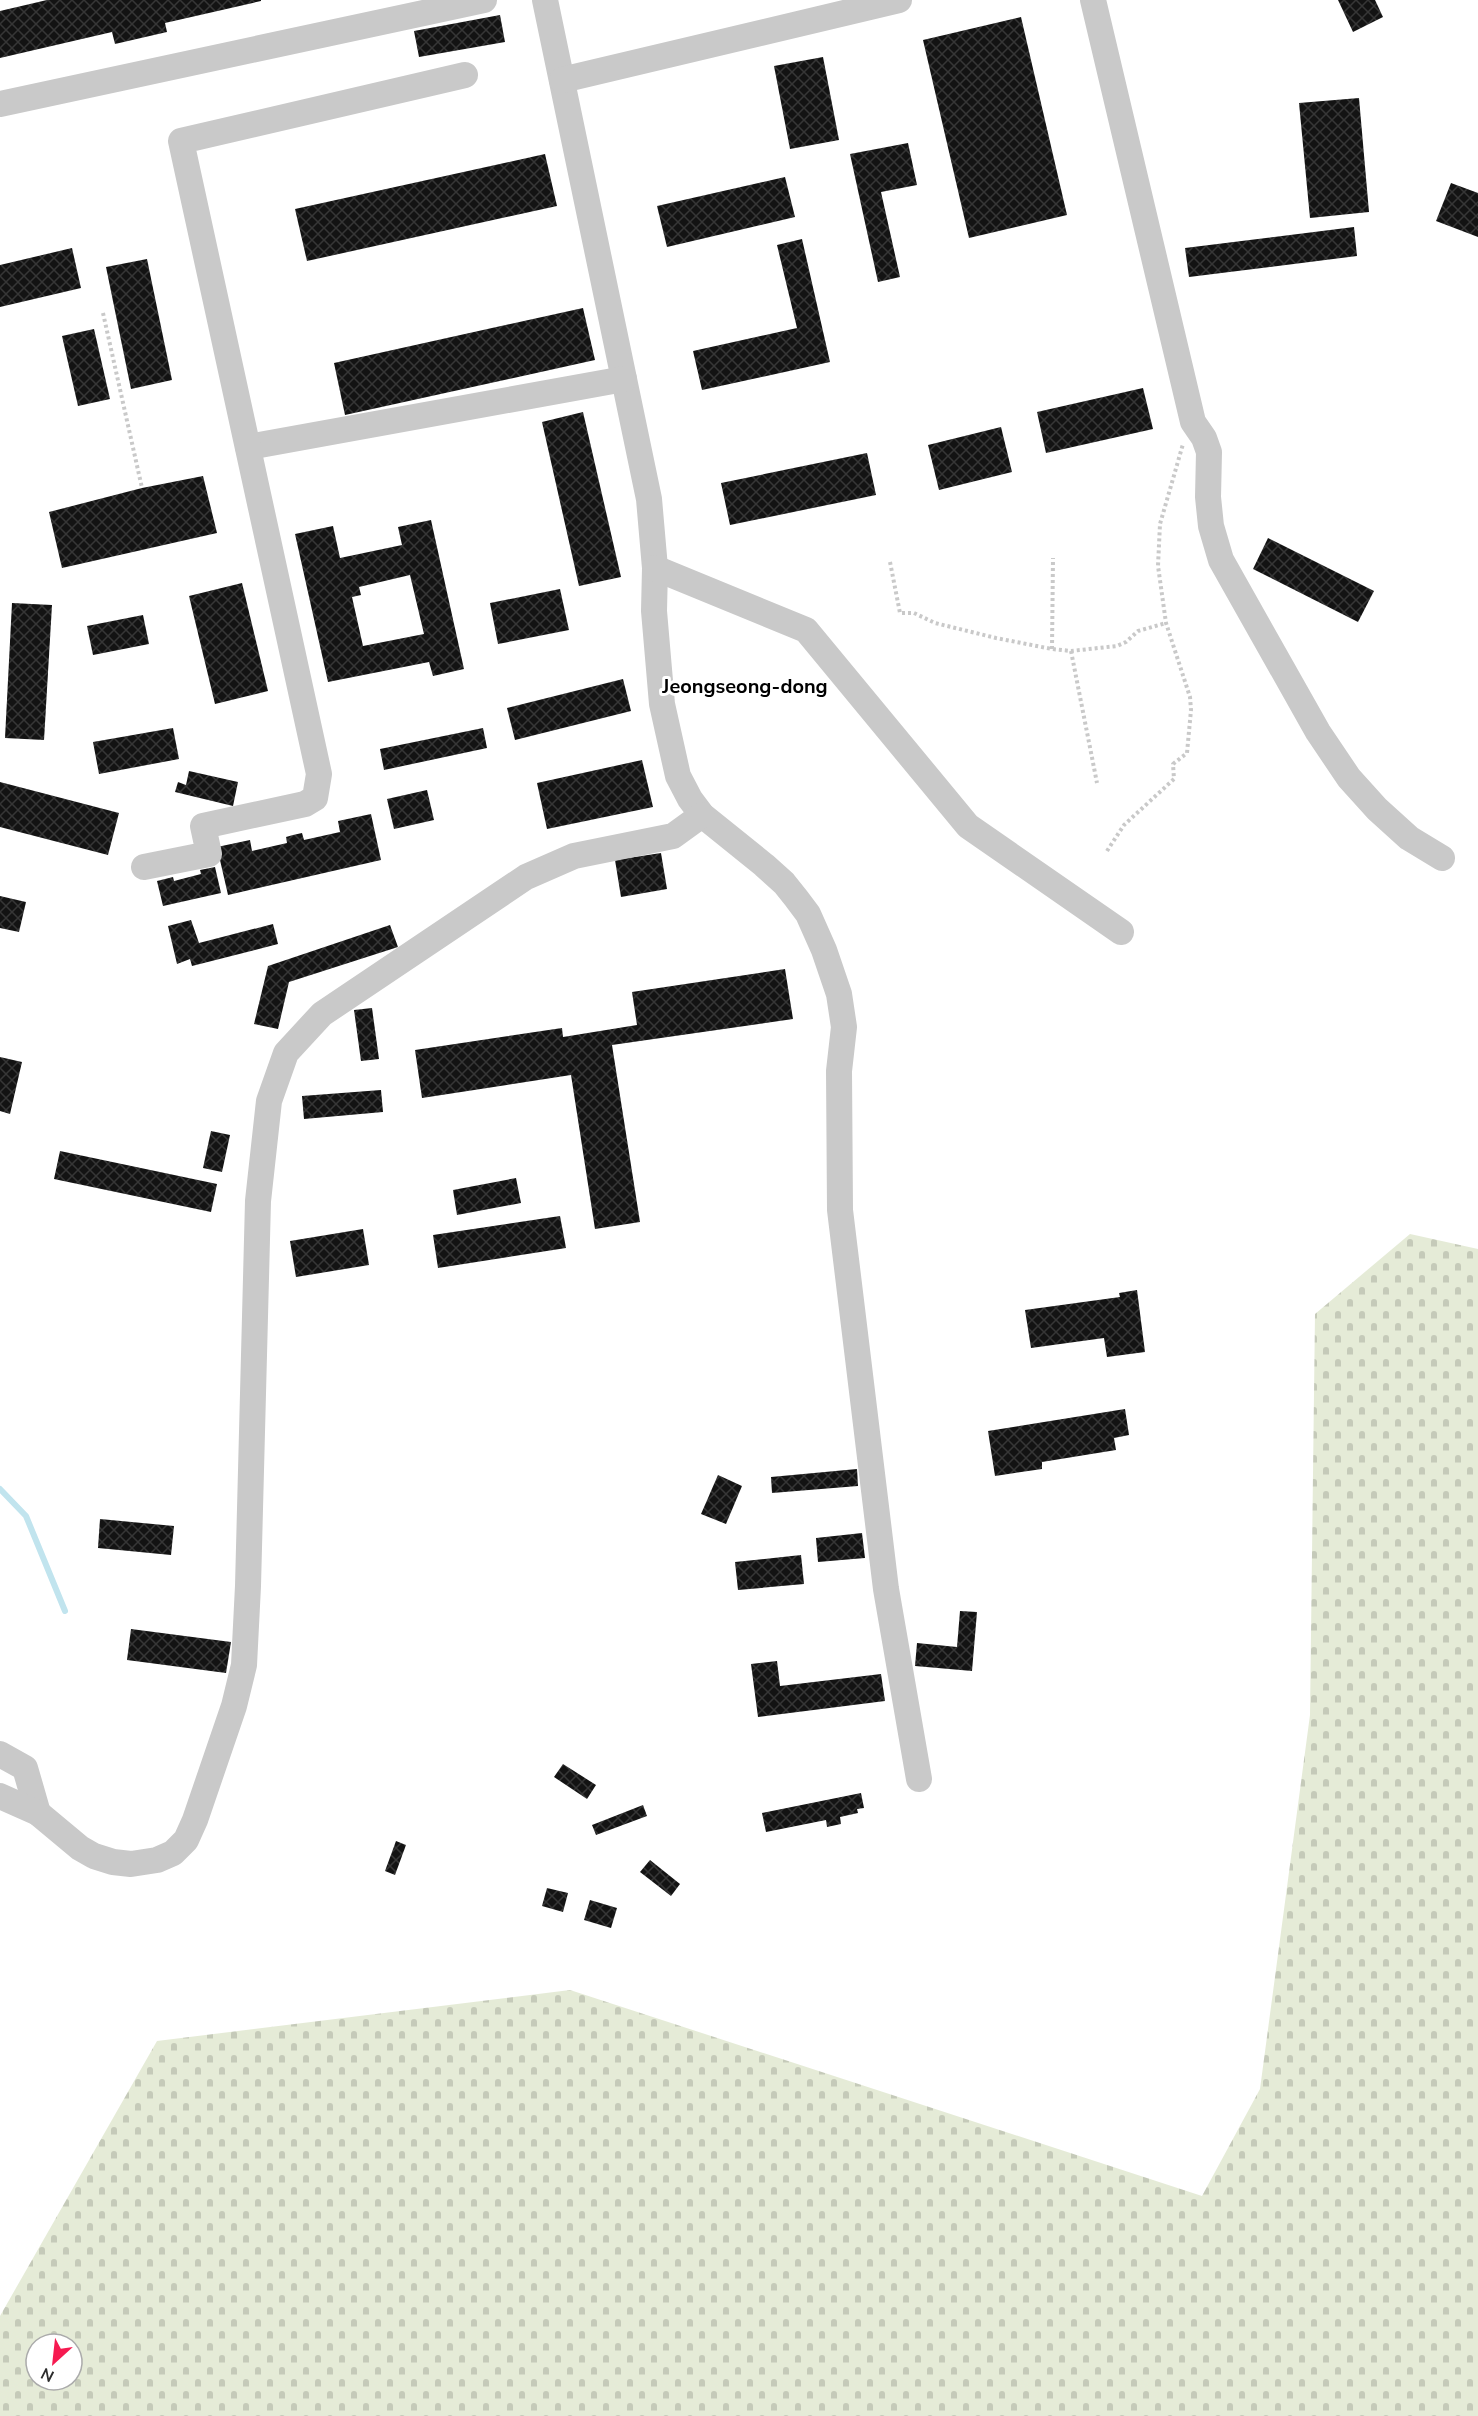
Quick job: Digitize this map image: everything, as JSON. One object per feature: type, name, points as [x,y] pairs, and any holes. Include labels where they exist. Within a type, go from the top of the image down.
[{"type":"street","points":[[0,104],[484,0]]},
{"type":"street","points":[[545,0],[649,499],[655,568],[654,612],[662,704],[678,776],[690,799],[702,815],[784,883],[808,914],[824,950],[839,994],[844,1027],[839,1071],[840,1210],[886,1589],[919,1779]]},
{"type":"street","points":[[562,80],[899,0]]},
{"type":"street","points":[[1093,0],[1193,422],[1204,438],[1209,452],[1208,496],[1211,526],[1221,560],[1318,732],[1349,778],[1377,809],[1409,838],[1442,858]]},
{"type":"street","points":[[144,867],[209,854],[203,826],[305,804],[315,798],[319,786],[319,774],[181,141],[465,75]]},
{"type":"street","points":[[248,447],[624,379]]},
{"type":"street","points":[[655,568],[806,630],[968,826],[1121,932]]},
{"type":"street","points":[[0,1796],[38,1813],[80,1848],[94,1856],[113,1862],[131,1864],[173,1853],[186,1840],[195,1820],[234,1706],[244,1665],[258,1201],[269,1101],[286,1053],[322,1014],[526,877],[574,856],[673,836],[702,815]]},
{"type":"street","points":[[0,1754],[25,1768],[38,1813]]},
{"type":"path","points":[[103,313],[142,488]]},
{"type":"path","points":[[1107,851],[1124,825],[1174,779],[1173,764],[1187,753],[1190,697],[1166,623],[1158,566],[1160,524],[1182,447],[1193,422]]},
{"type":"path","points":[[1052,649],[1053,558]]},
{"type":"path","points":[[890,562],[900,612],[914,613],[935,623],[1052,649],[1071,651],[1117,646],[1126,642],[1138,631],[1166,623]]},
{"type":"path","points":[[1071,651],[1097,783]]},
{"type":"green space","points":[[1410,1234],[1478,1249],[1478,2416],[0,2416],[0,2316],[157,2041],[570,1990],[1202,2196],[1260,2089],[1310,1715],[1315,1314]]},
{"type":"building","points":[[47,0],[261,1],[165,23],[167,32],[115,44],[112,32],[0,58],[0,11]]},
{"type":"building","points":[[1338,0],[1375,0],[1383,17],[1353,32]]},
{"type":"building","points":[[500,15],[505,42],[419,57],[414,31]]},
{"type":"building","points":[[1021,17],[1067,215],[969,238],[923,40]]},
{"type":"building","points":[[823,57],[839,140],[790,149],[774,66]]},
{"type":"building","points":[[1359,98],[1369,212],[1310,218],[1299,103]]},
{"type":"building","points":[[908,143],[917,185],[881,192],[900,277],[878,282],[850,154]]},
{"type":"building","points":[[545,154],[557,206],[307,261],[295,209]]},
{"type":"building","points":[[785,177],[795,217],[667,247],[657,206]]},
{"type":"building","points":[[1451,183],[1478,193],[1478,237],[1436,221]]},
{"type":"building","points":[[1354,227],[1357,256],[1189,277],[1185,248]]},
{"type":"building","points":[[802,239],[830,362],[702,390],[693,351],[797,328],[777,245]]},
{"type":"building","points":[[72,248],[81,288],[0,307],[0,265]]},
{"type":"building","points":[[147,259],[172,380],[131,389],[106,267]]},
{"type":"building","points":[[583,308],[595,360],[345,415],[334,363]]},
{"type":"building","points":[[94,329],[110,399],[78,406],[62,336]]},
{"type":"building","points":[[1143,388],[1153,429],[1046,453],[1037,412]]},
{"type":"building","points":[[583,412],[621,577],[579,586],[542,422]]},
{"type":"building","points":[[1001,427],[1012,472],[939,490],[928,445]]},
{"type":"building","points":[[867,453],[876,495],[730,525],[721,483]]},
{"type":"building","points":[[203,476],[217,533],[62,568],[49,512],[142,488]]},
{"type":"building","points":[[431,520],[464,669],[433,676],[429,662],[328,682],[295,534],[333,526],[340,558],[402,545],[398,527]],"holes":[[[410,575],[424,634],[363,646],[352,597],[361,595],[359,587]]]},
{"type":"building","points":[[1268,538],[1374,591],[1358,622],[1253,569]]},
{"type":"building","points":[[242,583],[268,691],[215,704],[189,596]]},
{"type":"building","points":[[560,589],[569,630],[498,644],[490,603]]},
{"type":"building","points":[[12,603],[52,605],[44,740],[5,738]]},
{"type":"building","points":[[143,615],[149,644],[93,655],[87,626]]},
{"type":"building","points":[[623,679],[631,711],[515,740],[507,708]]},
{"type":"building","points":[[173,728],[179,759],[99,774],[93,742]]},
{"type":"building","points":[[483,728],[487,748],[384,770],[380,749]]},
{"type":"building","points":[[642,760],[653,807],[547,829],[537,783]]},
{"type":"building","points":[[189,771],[238,782],[233,806],[175,792],[178,782],[186,785]]},
{"type":"building","points":[[0,782],[119,813],[108,855],[0,827]]},
{"type":"building","points":[[427,790],[434,820],[394,829],[387,799]]},
{"type":"building","points":[[371,814],[381,860],[228,895],[217,847],[250,840],[252,851],[287,843],[286,837],[302,833],[304,840],[340,832],[338,821]]},
{"type":"building","points":[[661,853],[667,889],[621,897],[615,860]]},
{"type":"building","points":[[215,867],[221,893],[163,906],[157,881],[173,877],[174,881],[201,874],[200,870]]},
{"type":"building","points":[[0,896],[26,902],[19,932],[0,928]]},
{"type":"building","points":[[191,920],[199,943],[273,924],[278,944],[192,966],[190,959],[177,964],[168,926]]},
{"type":"building","points":[[390,925],[398,947],[289,982],[278,1029],[254,1024],[268,966]]},
{"type":"building","points":[[785,969],[793,1019],[612,1045],[640,1222],[595,1229],[571,1075],[422,1098],[415,1050],[562,1028],[563,1037],[637,1025],[632,992]]},
{"type":"building","points":[[372,1008],[379,1059],[361,1061],[354,1010]]},
{"type":"building","points":[[0,1057],[22,1062],[10,1114],[0,1111]]},
{"type":"building","points":[[381,1090],[383,1112],[304,1119],[302,1096]]},
{"type":"building","points":[[211,1131],[230,1135],[222,1172],[203,1168]]},
{"type":"building","points":[[60,1151],[217,1184],[211,1212],[54,1179]]},
{"type":"building","points":[[516,1178],[521,1203],[457,1215],[453,1190]]},
{"type":"building","points":[[560,1216],[566,1248],[438,1268],[433,1235]]},
{"type":"building","points":[[363,1229],[369,1265],[296,1277],[290,1241]]},
{"type":"building","points":[[1137,1290],[1145,1352],[1107,1357],[1104,1338],[1031,1348],[1025,1310],[1120,1297],[1119,1293]]},
{"type":"building","points":[[1125,1409],[1129,1435],[1114,1438],[1116,1450],[1042,1462],[1042,1469],[995,1476],[988,1431]]},
{"type":"building","points":[[857,1469],[858,1486],[772,1493],[771,1477]]},
{"type":"building","points":[[718,1475],[742,1486],[726,1524],[701,1514]]},
{"type":"building","points":[[100,1519],[174,1526],[171,1555],[98,1548]]},
{"type":"building","points":[[862,1533],[865,1558],[818,1562],[816,1538]]},
{"type":"building","points":[[801,1555],[804,1584],[738,1590],[735,1562]]},
{"type":"building","points":[[960,1611],[977,1612],[972,1671],[915,1666],[917,1643],[957,1647]]},
{"type":"building","points":[[131,1629],[231,1642],[226,1673],[127,1660]]},
{"type":"building","points":[[777,1661],[780,1686],[881,1674],[885,1701],[758,1717],[751,1664]]},
{"type":"building","points":[[563,1764],[596,1785],[587,1799],[554,1777]]},
{"type":"building","points":[[861,1793],[864,1808],[857,1809],[858,1813],[840,1817],[841,1824],[827,1827],[826,1820],[766,1832],[762,1813]]},
{"type":"building","points":[[643,1805],[647,1816],[596,1835],[592,1825]]},
{"type":"building","points":[[396,1841],[406,1845],[395,1875],[385,1871]]},
{"type":"building","points":[[650,1860],[680,1884],[671,1896],[640,1872]]},
{"type":"building","points":[[547,1888],[568,1893],[563,1912],[542,1906]]},
{"type":"building","points":[[590,1900],[617,1908],[611,1928],[584,1920]]},
{"type":"waterway","points":[[0,1489],[26,1516],[65,1611]]},
{"type":"district","name":"Jeongseong-dong","points":[[745,686]]}]
